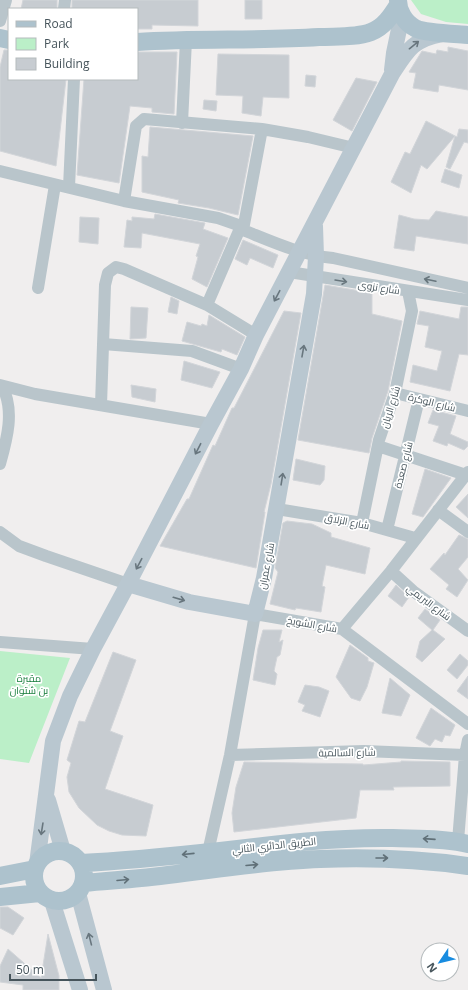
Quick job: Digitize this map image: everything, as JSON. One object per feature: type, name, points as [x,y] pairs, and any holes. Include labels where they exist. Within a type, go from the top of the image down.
[{"type":"main road","points":[[400,7],[408,23],[416,29],[468,34]]},
{"type":"main road","points":[[138,42],[304,38],[360,35],[371,32],[380,27],[400,7]]},
{"type":"main road","points":[[392,74],[400,7]]},
{"type":"main road","points":[[80,990],[46,897],[36,887],[34,881],[47,794],[50,759],[53,741],[58,726],[70,696],[93,649],[241,369],[256,335],[392,74],[407,52],[416,43],[429,37],[448,33]]},
{"type":"main road","name":"شارع عمران","points":[[255,614],[264,578],[277,509],[314,294],[316,256],[315,224]]},
{"type":"main road","name":"شارع الشويخ","points":[[128,584],[189,602],[255,614]]},
{"type":"main road","points":[[47,794],[63,851]]},
{"type":"main road","name":"الطريق الدائري الثاني","points":[[81,863],[117,861],[347,838],[407,838],[463,843]]},
{"type":"main road","points":[[0,876],[36,866],[45,855],[50,852],[63,851],[73,855],[81,863],[84,873],[81,888],[104,990]]},
{"type":"main road","name":"الطريق الدائري الثاني","points":[[81,888],[141,878],[220,868],[319,859],[400,858],[468,866]]},
{"type":"main road","points":[[0,897],[46,897],[66,901],[81,888]]},
{"type":"street","points":[[0,21],[6,0]]},
{"type":"street","points":[[182,123],[186,40]]},
{"type":"street","points":[[69,187],[74,80]]},
{"type":"street","points":[[124,201],[136,126],[144,119],[262,129],[308,137],[354,148]]},
{"type":"street","points":[[207,305],[242,228],[262,129]]},
{"type":"street","name":"شارع نزوى","points":[[0,171],[124,201],[218,218],[300,252],[468,288]]},
{"type":"street","points":[[38,288],[55,185]]},
{"type":"street","points":[[101,405],[105,285],[108,273],[116,267],[124,269],[207,305],[256,335]]},
{"type":"street","name":"شارع نزوى","points":[[289,272],[468,300]]},
{"type":"street","name":"شارع الريان","points":[[362,523],[378,446],[395,393],[412,311],[408,291]]},
{"type":"street","points":[[103,344],[192,351],[241,369]]},
{"type":"street","points":[[1,385],[35,394],[211,424]]},
{"type":"street","points":[[0,464],[10,414],[6,392],[1,385]]},
{"type":"street","name":"شارع الوكرة","points":[[395,393],[468,411]]},
{"type":"street","name":"شارع صعدة","points":[[387,530],[419,399]]},
{"type":"street","points":[[342,629],[391,571],[415,538],[467,474],[378,446]]},
{"type":"street","name":"شارع الزلاق","points":[[277,509],[362,523],[415,538]]},
{"type":"street","points":[[438,510],[468,532]]},
{"type":"street","points":[[0,532],[19,546],[128,584]]},
{"type":"street","name":"شارع البريمي","points":[[391,571],[413,591],[468,631]]},
{"type":"street","name":"شارع الشويخ","points":[[255,614],[342,629],[468,724]]},
{"type":"street","name":"شارع عمران","points":[[208,852],[230,755],[255,614]]},
{"type":"street","points":[[0,642],[93,649]]},
{"type":"street","points":[[463,843],[465,755],[468,740]]},
{"type":"street","name":"شارع السالمية","points":[[230,755],[364,751],[465,755]]},
{"type":"green space","points":[[411,0],[468,0],[468,24],[446,22],[421,14]]},
{"type":"green space","name":"مقبرة بن شتوان","points":[[0,651],[70,658],[29,763],[0,759]]},
{"type":"building","points":[[23,0],[57,0],[57,8],[21,8]]},
{"type":"building","points":[[72,0],[198,0],[198,26],[152,25],[152,29],[138,29],[138,8],[72,8]]},
{"type":"building","points":[[245,0],[262,0],[262,19],[245,19]]},
{"type":"building","points":[[448,47],[468,51],[468,90],[439,85],[438,92],[413,88],[416,73],[409,72],[422,51],[436,54],[437,50],[448,52]]},
{"type":"building","points":[[4,50],[8,50],[8,80],[66,80],[56,166],[0,151],[0,67]]},
{"type":"building","points":[[138,52],[177,52],[174,114],[152,112],[152,108],[130,106],[119,183],[77,175],[84,80],[138,80]]},
{"type":"building","points":[[218,54],[289,55],[289,98],[263,97],[261,116],[242,113],[243,96],[216,95]]},
{"type":"building","points":[[306,75],[316,76],[315,87],[305,86]]},
{"type":"building","points":[[356,78],[377,82],[352,131],[333,120]]},
{"type":"building","points":[[204,100],[217,101],[216,111],[203,109]]},
{"type":"building","points":[[426,121],[457,137],[459,129],[468,130],[468,143],[464,142],[450,169],[446,167],[455,136],[427,169],[421,165],[411,193],[391,182],[405,152],[410,154]]},
{"type":"building","points":[[150,127],[253,136],[238,215],[178,203],[179,200],[142,192],[142,156],[148,157]]},
{"type":"building","points":[[445,169],[462,175],[459,188],[441,182]]},
{"type":"building","points":[[436,211],[468,217],[468,244],[416,236],[414,251],[394,248],[399,215],[414,219],[429,220]]},
{"type":"building","points":[[155,214],[205,223],[203,229],[228,238],[207,287],[192,279],[198,257],[196,256],[200,244],[142,233],[141,248],[124,247],[127,220],[132,221],[132,217],[154,219]]},
{"type":"building","points":[[80,217],[99,218],[98,244],[79,242]]},
{"type":"building","points":[[243,240],[278,255],[273,268],[250,258],[247,265],[235,259]]},
{"type":"building","points":[[325,285],[372,293],[372,314],[402,321],[388,391],[372,438],[369,453],[298,440]]},
{"type":"building","points":[[171,297],[179,301],[177,314],[168,312]]},
{"type":"building","points":[[131,307],[148,308],[146,338],[130,339]]},
{"type":"building","points":[[461,307],[468,307],[468,355],[459,354],[450,391],[410,382],[413,365],[437,371],[442,351],[425,347],[429,326],[417,324],[420,311],[459,319]]},
{"type":"building","points":[[284,311],[301,313],[271,484],[264,512],[256,568],[160,546],[187,499],[189,499],[213,445],[215,446],[232,408],[234,408]]},
{"type":"building","points":[[209,315],[245,337],[237,355],[222,349],[221,352],[182,341],[187,322],[207,326]]},
{"type":"building","points":[[184,361],[220,372],[212,388],[181,380]]},
{"type":"building","points":[[131,385],[156,389],[155,402],[132,397]]},
{"type":"building","points":[[433,410],[456,416],[450,434],[468,442],[468,446],[464,450],[448,443],[447,446],[433,441],[439,426],[428,423]]},
{"type":"building","points":[[296,459],[325,466],[324,480],[320,485],[293,480]]},
{"type":"building","points":[[425,469],[451,478],[423,517],[412,514]]},
{"type":"building","points":[[468,494],[468,518],[456,507]]},
{"type":"building","points":[[287,521],[312,524],[331,533],[331,537],[370,548],[365,574],[326,565],[322,586],[325,587],[321,612],[296,608],[295,610],[270,604],[278,572],[275,568],[283,523]]},
{"type":"building","points":[[459,535],[468,539],[468,557],[458,569],[468,580],[457,597],[446,589],[449,585],[430,569],[444,553],[445,555]]},
{"type":"building","points":[[396,585],[409,597],[402,607],[388,596]]},
{"type":"building","points":[[425,609],[440,620],[433,630],[445,639],[422,662],[416,657],[420,641],[432,630],[418,618]]},
{"type":"building","points":[[263,630],[282,630],[279,642],[283,640],[280,655],[277,657],[274,671],[277,674],[275,685],[253,680],[258,648]]},
{"type":"building","points":[[350,645],[368,658],[368,661],[374,663],[367,687],[360,701],[351,698],[336,677]]},
{"type":"building","points":[[113,652],[136,660],[110,731],[123,736],[105,789],[153,805],[146,836],[122,835],[97,825],[79,808],[69,792],[67,777],[71,763],[67,760],[79,721],[85,722]]},
{"type":"building","points":[[460,654],[468,661],[468,665],[457,679],[447,670]]},
{"type":"building","points":[[468,676],[468,699],[457,691]]},
{"type":"building","points":[[390,678],[410,695],[401,716],[382,713]]},
{"type":"building","points":[[305,685],[319,687],[329,691],[320,717],[302,711],[305,705],[298,702]]},
{"type":"building","points":[[431,708],[455,725],[450,736],[445,735],[442,742],[435,739],[430,746],[416,738]]},
{"type":"building","points":[[401,761],[450,762],[450,786],[393,787],[394,790],[360,790],[356,818],[234,832],[232,813],[236,787],[244,762],[363,765]]},
{"type":"building","points":[[0,907],[8,907],[24,918],[13,935],[0,928]]},
{"type":"building","points":[[48,934],[59,976],[59,990],[23,990],[23,985],[0,982],[0,966],[8,949],[41,978]]}]
